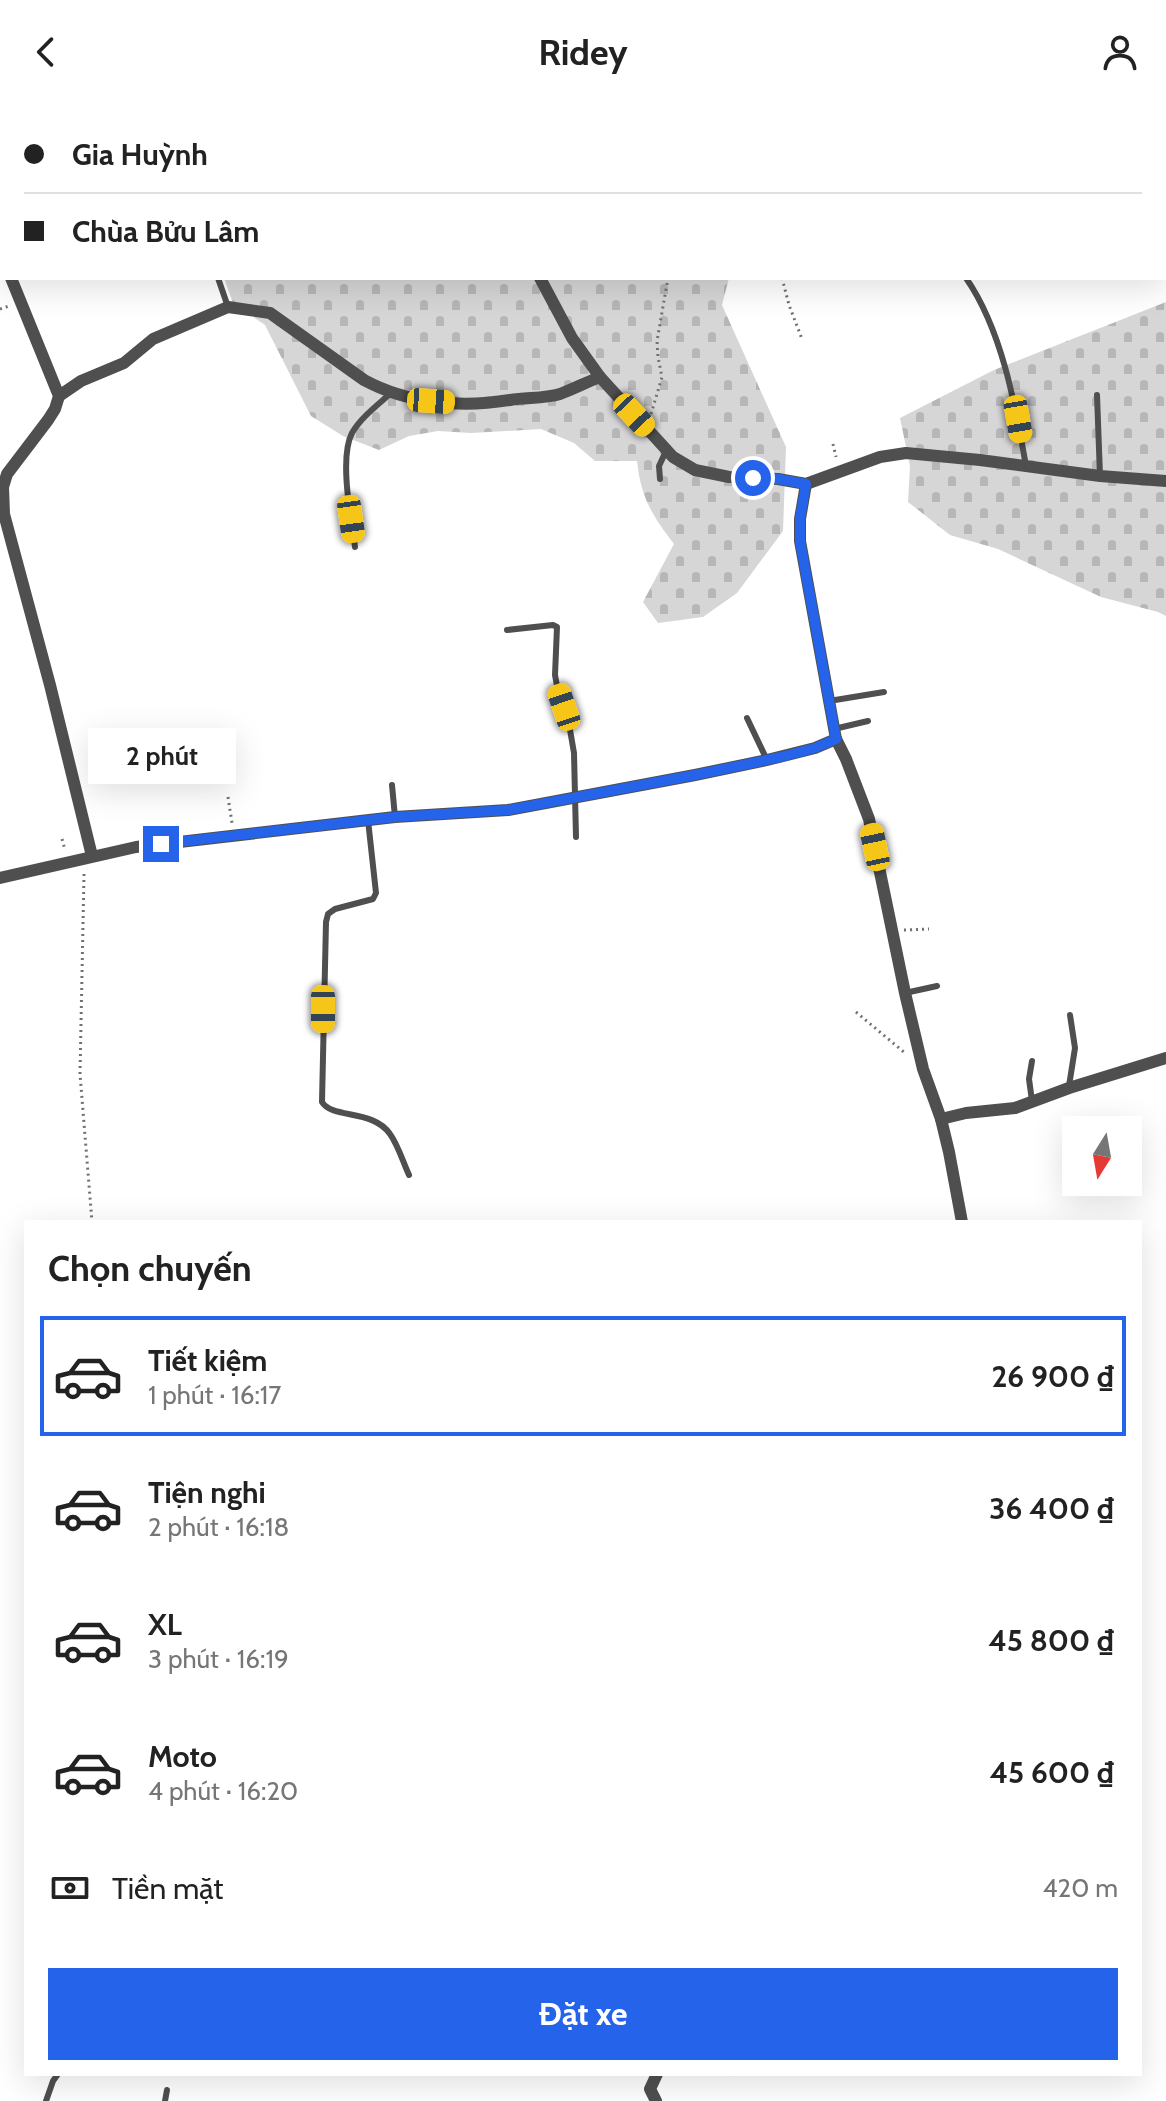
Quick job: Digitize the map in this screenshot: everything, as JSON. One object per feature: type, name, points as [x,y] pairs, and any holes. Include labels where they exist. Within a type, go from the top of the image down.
[{"type":"street","points":[[12,280],[59,396]]},
{"type":"street","points":[[541,280],[572,338],[600,377],[666,451],[695,470],[729,477],[778,479],[806,484],[880,457],[906,453],[1166,481]]},
{"type":"street","points":[[88,857],[50,685],[2,515],[7,474],[55,409],[59,396],[81,381],[124,363],[153,339],[228,307],[270,313],[364,380],[379,388],[431,401],[486,404],[557,395],[600,377]]},
{"type":"street","points":[[806,484],[800,541],[828,701],[835,734],[869,819],[905,993],[923,1069],[941,1119],[962,1220]]},
{"type":"street","points":[[0,878],[136,847],[395,817],[508,810],[767,760],[815,748],[835,734]]},
{"type":"street","points":[[941,1119],[1015,1108],[1166,1058]]},
{"type":"street","points":[[656,2076],[650,2089],[656,2101]]},
{"type":"lane","points":[[219,280],[228,307]]},
{"type":"lane","points":[[967,280],[977,295],[1004,367],[1026,466]]},
{"type":"lane","points":[[355,547],[348,490],[347,456],[351,434],[392,392]]},
{"type":"lane","points":[[1097,395],[1100,476]]},
{"type":"lane","points":[[660,479],[659,466],[666,451]]},
{"type":"lane","points":[[507,630],[557,627],[555,675],[574,753],[576,837]]},
{"type":"lane","points":[[828,701],[884,692]]},
{"type":"lane","points":[[747,718],[767,760]]},
{"type":"lane","points":[[835,734],[868,721]]},
{"type":"lane","points":[[392,785],[395,817]]},
{"type":"lane","points":[[368,820],[376,893],[373,899],[335,909],[328,914],[326,922],[322,1102],[326,1109],[333,1112],[355,1113],[384,1127],[391,1134],[409,1175]]},
{"type":"lane","points":[[905,993],[937,986]]},
{"type":"lane","points":[[1069,1088],[1075,1048],[1070,1015]]},
{"type":"lane","points":[[1032,1061],[1029,1079],[1032,1101]]},
{"type":"lane","points":[[46,2101],[57,2076]]},
{"type":"lane","points":[[165,2101],[167,2090]]},
{"type":"path","points":[[647,430],[662,377],[657,341],[668,280]]},
{"type":"path","points":[[783,280],[802,339]]},
{"type":"path","points":[[228,797],[234,835]]},
{"type":"path","points":[[88,857],[80,1074],[92,1220]]},
{"type":"path","points":[[892,931],[929,929]]},
{"type":"path","points":[[856,1012],[923,1069]]},
{"type":"green space","points":[[225,280],[728,280],[722,305],[786,447],[783,531],[737,593],[703,617],[658,623],[643,602],[674,544],[649,506],[641,486],[637,461],[595,461],[574,443],[541,429],[471,433],[438,431],[409,436],[379,450],[343,436],[311,416],[265,325],[233,303]]},
{"type":"green space","points":[[1166,302],[1166,616],[1101,597],[998,549],[950,535],[908,502],[910,466],[900,418],[994,370]]},
{"type":"route","points":[[161,844],[395,817],[508,810],[781,757],[836,739],[800,541],[806,484],[753,478]]}]
